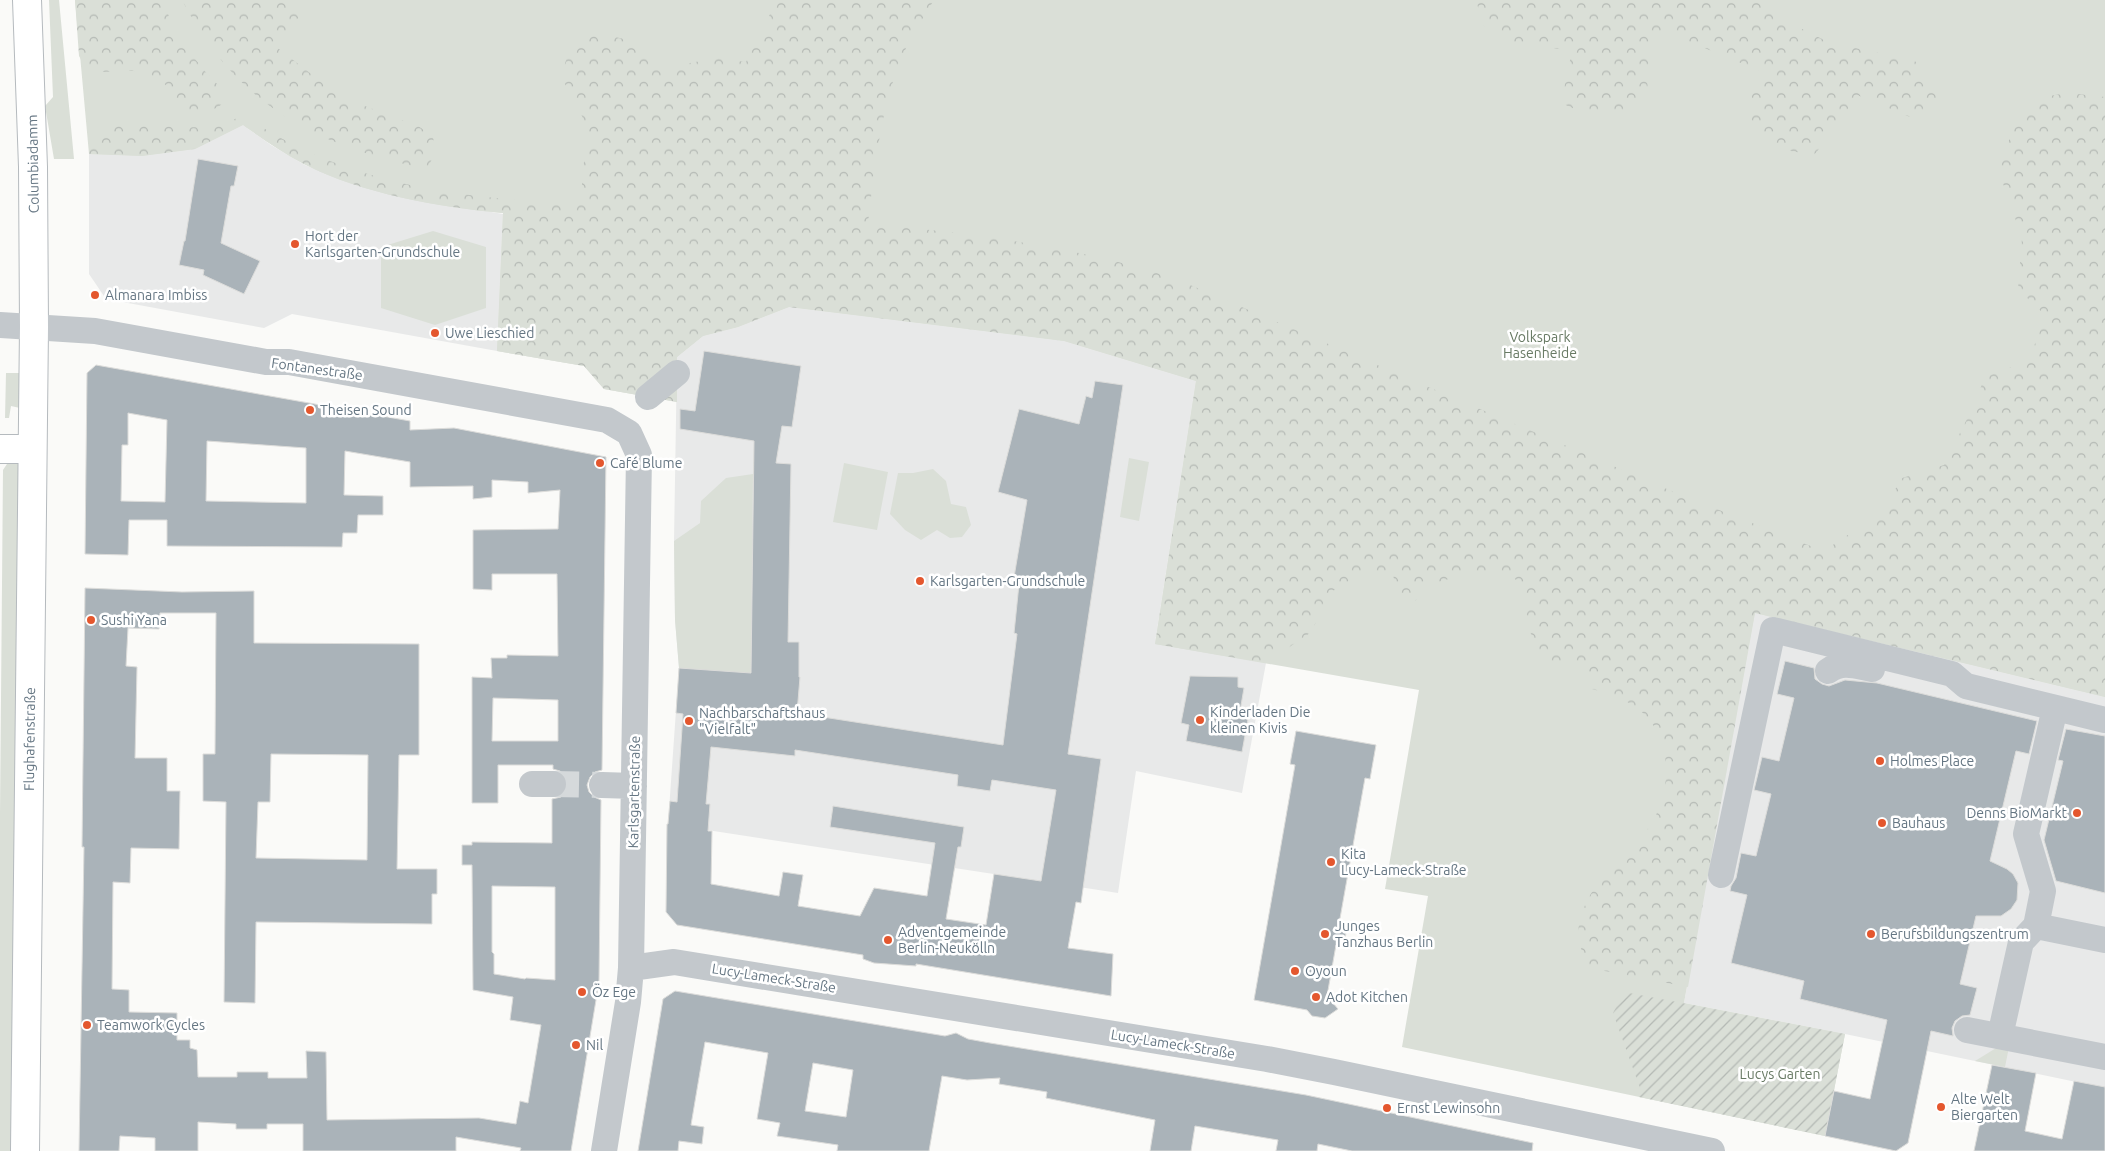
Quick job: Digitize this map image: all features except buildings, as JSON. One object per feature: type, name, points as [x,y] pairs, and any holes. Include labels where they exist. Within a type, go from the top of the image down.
[{"type":"main road","name":"Columbiadamm","points":[[27,0],[33,141],[34,327]]},
{"type":"main road","name":"Flughafenstraße","points":[[25,1151],[34,327]]},
{"type":"main road","points":[[0,449],[32,450]]},
{"type":"street","name":"Fontanestraße","points":[[0,325],[95,332],[266,362],[289,362],[607,420],[629,433]]},
{"type":"street","points":[[648,397],[677,373]]},
{"type":"street","name":"Karlsgartenstraße","points":[[604,1151],[629,995],[631,968],[639,455],[629,433]]},
{"type":"street","points":[[1721,875],[1773,630],[1952,674],[1966,686]]},
{"type":"street","points":[[1828,672],[1838,665],[1845,664],[1950,687],[1966,686],[2105,720]]},
{"type":"street","points":[[2000,1036],[2021,942],[2036,926],[2043,891],[2026,834],[2055,708]]},
{"type":"street","points":[[602,785],[634,786]]},
{"type":"street","points":[[2036,926],[2105,940]]},
{"type":"street","name":"Lucy-Lameck-Straße","points":[[631,968],[674,962],[1267,1059],[1712,1151]]},
{"type":"street","points":[[1967,1030],[2105,1057]]},
{"type":"shaded area","name":"Hort der Karlsgarten-Grundschule","points":[[243,125],[271,145],[305,165],[355,185],[415,199],[503,214],[497,351],[292,314],[264,328],[106,299],[89,274],[89,154],[142,156],[195,149]]},
{"type":"shaded area","name":"Karlsgarten-Grundschule","points":[[789,307],[1064,341],[1196,381],[1155,643],[1266,663],[1242,793],[1136,771],[1118,893],[668,824],[679,668],[675,620],[674,541],[677,357],[703,336],[738,327]]},
{"type":"shaded area","points":[[1755,613],[2105,697],[2105,1088],[1684,1003]]},
{"type":"green space","points":[[49,0],[59,0],[74,159],[54,159],[45,106],[53,97]]},
{"type":"green space","name":"Volkspark Hasenheide","points":[[75,0],[2105,0],[2105,697],[1755,613],[1684,1003],[1845,1034],[1825,1136],[1402,1047],[1428,896],[1385,889],[1419,690],[1155,644],[1196,381],[1064,341],[789,307],[738,327],[703,336],[677,357],[677,402],[604,389],[584,366],[497,351],[503,213],[401,198],[351,183],[304,164],[243,125],[195,149],[142,156],[89,154]]},
{"type":"green space","points":[[75,0],[163,0],[169,18],[183,42],[222,91],[224,96],[222,104],[209,111],[198,113],[187,111],[179,104],[163,83],[148,74],[133,71],[95,72],[87,70],[79,56]]},
{"type":"green space","points":[[182,0],[292,0],[303,12],[275,46],[341,97],[418,126],[433,136],[435,153],[427,169],[349,148],[315,133],[283,115],[254,93],[227,67],[203,36]]},
{"type":"green space","points":[[777,0],[934,0],[902,56],[889,93],[878,148],[868,223],[987,237],[1065,250],[1104,258],[1181,281],[1681,495],[1826,552],[1838,540],[1876,521],[1902,478],[1944,465],[1985,377],[2028,361],[2046,316],[2018,289],[2022,238],[1999,172],[2011,134],[2029,99],[2068,93],[2105,97],[2105,697],[1755,613],[1688,987],[1589,968],[1580,946],[1578,933],[1580,918],[1586,902],[1600,880],[1622,854],[1647,830],[1656,816],[1662,800],[1666,767],[1664,750],[1659,735],[1650,721],[1638,709],[1626,701],[1585,687],[1591,675],[1579,664],[1549,669],[1529,630],[1521,585],[1513,577],[1482,575],[1451,578],[1430,586],[1415,601],[1397,593],[1392,570],[1360,574],[1333,591],[1310,633],[1266,663],[1155,644],[1196,381],[1064,341],[789,307],[738,327],[703,336],[677,357],[677,402],[604,389],[584,366],[497,351],[503,213],[401,198],[351,183],[304,164],[243,125],[195,149],[142,156],[89,154],[92,141],[96,136],[105,128],[118,124],[199,127],[229,121],[243,115],[283,139],[323,158],[364,173],[405,184],[491,198],[582,204],[582,168],[592,139],[577,105],[561,77],[570,47],[597,33],[624,39],[659,69],[716,58],[746,62]]},
{"type":"green space","points":[[1476,0],[1761,0],[1761,8],[1828,42],[1915,61],[1939,97],[1922,122],[1857,95],[1831,134],[1814,155],[1774,148],[1750,118],[1752,94],[1770,75],[1661,30],[1649,56],[1647,94],[1620,113],[1577,110],[1561,103],[1572,51],[1502,40],[1483,25]]},
{"type":"green space","points":[[433,231],[486,247],[486,308],[435,325],[381,308],[381,247]]},
{"type":"green space","points":[[6,373],[21,373],[20,408],[11,406],[9,418],[5,418]]},
{"type":"green space","points":[[1129,458],[1149,462],[1139,521],[1120,517]]},
{"type":"green space","points":[[15,462],[19,465],[14,1151],[0,1151],[3,470],[7,464]]},
{"type":"green space","points":[[844,463],[888,472],[877,530],[833,522]]},
{"type":"green space","points":[[933,469],[946,481],[951,504],[966,507],[971,525],[962,537],[950,538],[937,530],[921,540],[905,530],[890,514],[898,473],[913,473]]},
{"type":"green space","points":[[753,474],[751,673],[679,668],[675,620],[674,541],[700,523],[701,501],[726,478]]},
{"type":"green space","name":"Lucys Garten","points":[[1624,992],[1845,1034],[1825,1136],[1639,1097],[1640,1088],[1613,1013]]},
{"type":"green space","points":[[2001,1045],[2009,1047],[2005,1067],[1975,1061]]},
{"type":"tunnel","points":[[553,784],[602,785]]},
{"type":"place","name":"Hort der Karlsgarten-Grundschule","points":[[295,244]]},
{"type":"place","name":"Almanara Imbiss","points":[[95,295]]},
{"type":"place","name":"Uwe Lieschied","points":[[435,333]]},
{"type":"place","name":"Theisen Sound","points":[[310,410]]},
{"type":"place","name":"Café Blume","points":[[600,463]]},
{"type":"place","name":"Karlsgarten-Grundschule","points":[[920,581]]},
{"type":"place","name":"Sushi Yana","points":[[91,620]]},
{"type":"place","name":"Kinderladen Die kleinen Kivis","points":[[1200,720]]},
{"type":"place","name":"Nachbarschaftshaus \"Vielfalt\"","points":[[689,721]]},
{"type":"place","name":"Holmes Place","points":[[1880,761]]},
{"type":"place","name":"Denns BioMarkt","points":[[2077,813]]},
{"type":"place","name":"Bauhaus","points":[[1882,823]]},
{"type":"place","name":"Kita Lucy-Lameck-Straße","points":[[1331,862]]},
{"type":"place","name":"Junges Tanzhaus Berlin","points":[[1325,934]]},
{"type":"place","name":"Berufsbildungszentrum","points":[[1871,934]]},
{"type":"place","name":"Adventgemeinde Berlin-Neukölln","points":[[888,940]]},
{"type":"place","name":"Oyoun","points":[[1295,971]]},
{"type":"place","name":"Öz Ege","points":[[582,992]]},
{"type":"place","name":"Adot Kitchen","points":[[1316,997]]},
{"type":"place","name":"Teamwork Cycles","points":[[87,1025]]},
{"type":"place","name":"Nil","points":[[576,1045]]},
{"type":"place","name":"Alte Welt Biergarten","points":[[1941,1107]]},
{"type":"place","name":"Ernst Lewinsohn","points":[[1387,1108]]}]
